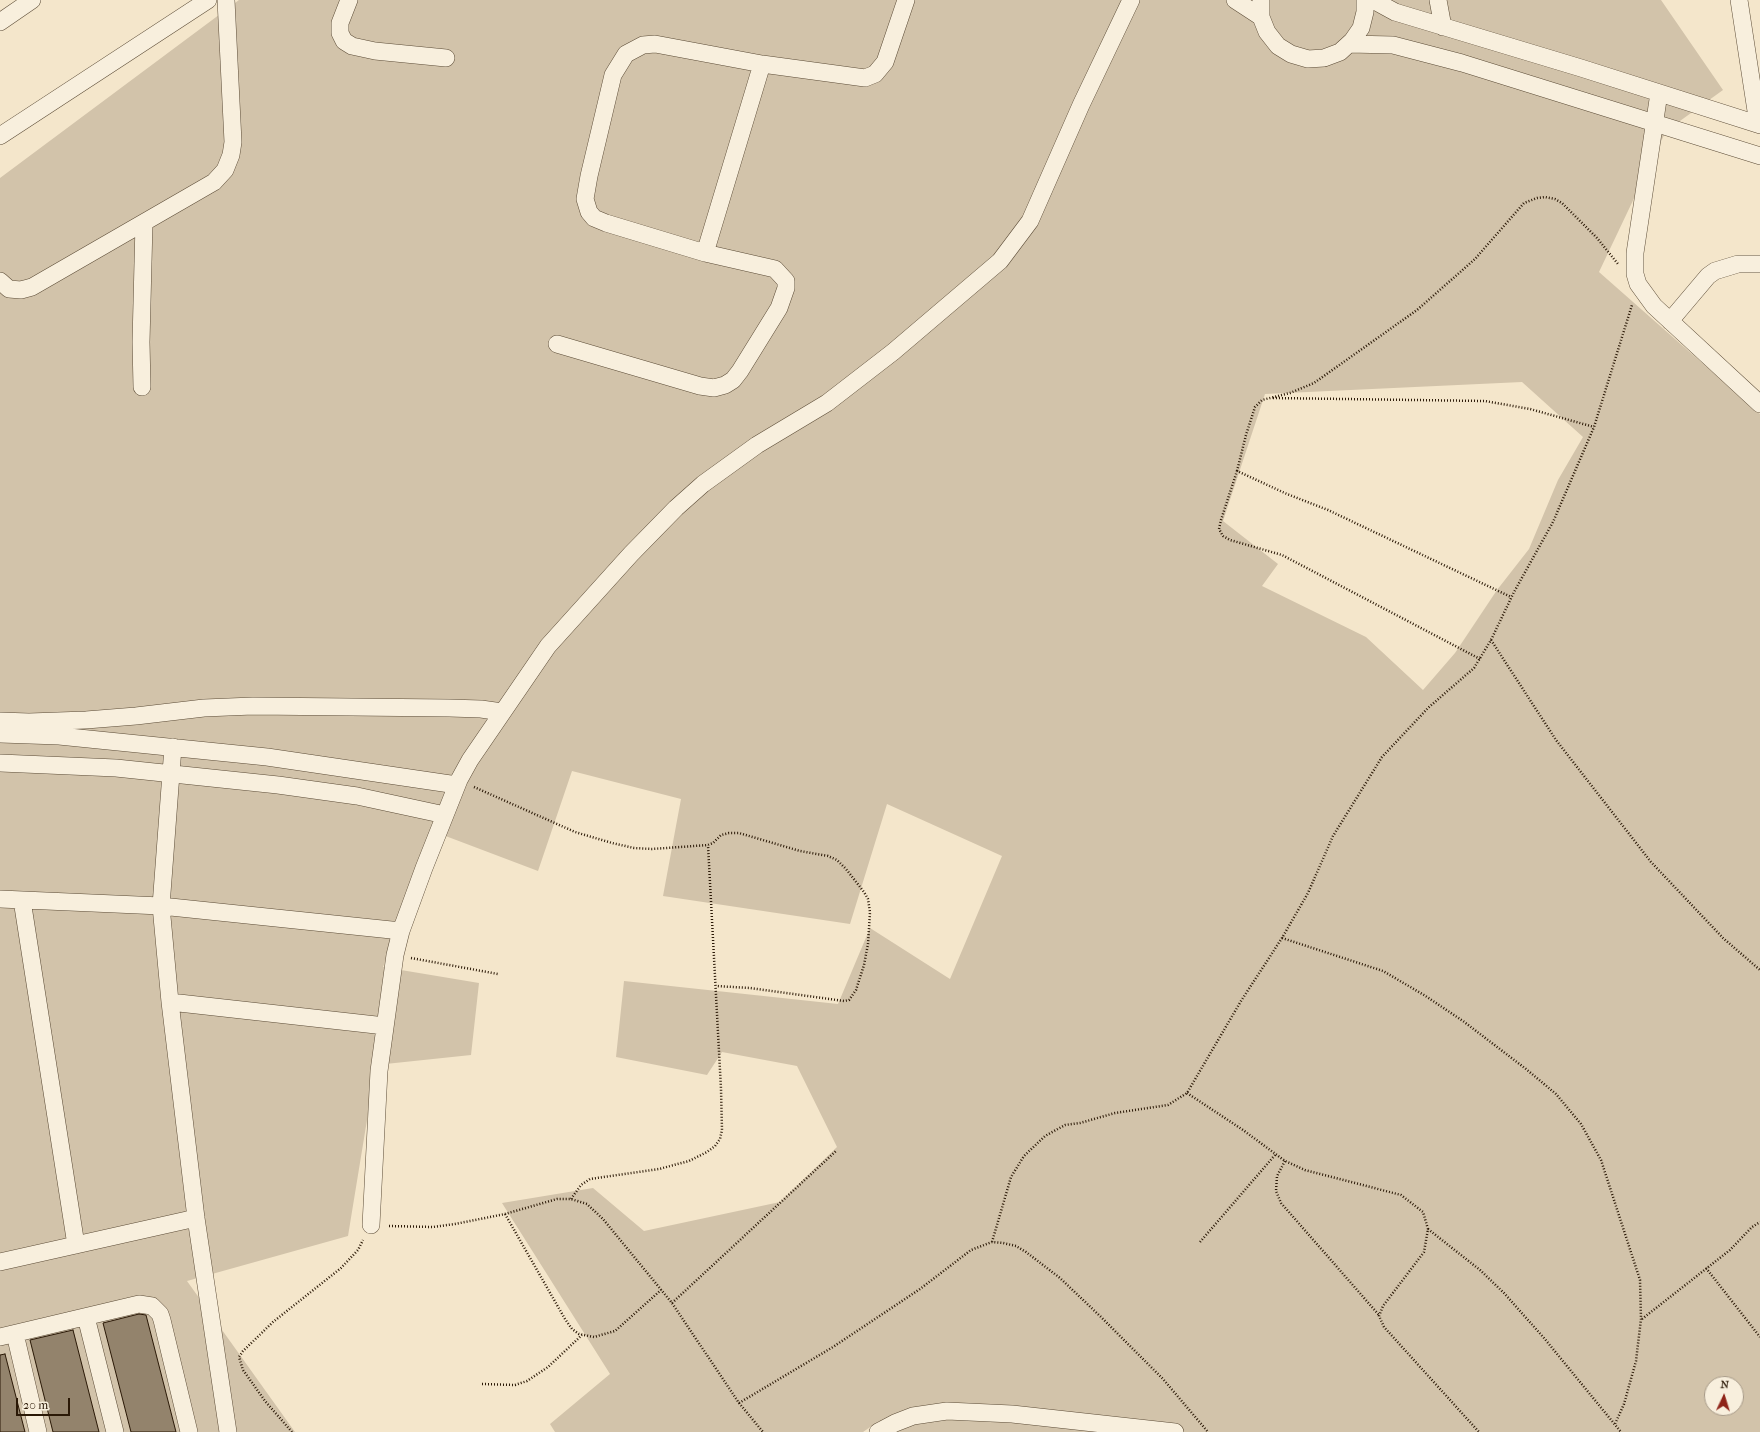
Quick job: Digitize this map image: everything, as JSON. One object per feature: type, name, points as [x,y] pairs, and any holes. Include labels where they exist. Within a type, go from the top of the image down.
[{"type":"street","points":[[0,22],[32,0]]},
{"type":"street","points":[[0,136],[208,0]]},
{"type":"street","points":[[0,281],[9,289],[21,290],[32,288],[214,182],[225,170],[231,155],[233,142],[226,0]]},
{"type":"street","points":[[349,0],[340,23],[340,33],[344,41],[352,46],[375,51],[446,58]]},
{"type":"street","points":[[557,344],[700,386],[714,388],[724,385],[732,380],[740,371],[779,308],[786,288],[786,281],[775,269],[705,253],[606,223],[594,218],[589,212],[586,199],[586,190],[613,75],[626,54],[643,45],[655,44],[762,64],[854,77],[870,77],[881,68],[885,62],[906,0]]},
{"type":"street","points":[[371,1225],[379,1071],[395,955],[400,931],[458,783],[470,760],[548,646],[631,554],[676,508],[703,484],[757,445],[833,399],[893,352],[1000,261],[1030,221],[1081,105],[1131,0]]},
{"type":"street","points":[[1234,0],[1261,17]]},
{"type":"street","points":[[1261,0],[1261,17],[1267,32],[1278,46],[1292,54],[1308,59],[1324,58],[1340,52],[1350,44],[1361,28],[1365,12],[1365,0]]},
{"type":"street","points":[[1373,0],[1395,12],[1759,124],[1739,0]]},
{"type":"street","points":[[1438,0],[1443,27]]},
{"type":"street","points":[[1350,44],[1400,46],[1462,63],[1760,156]]},
{"type":"street","points":[[705,253],[762,64]]},
{"type":"street","points":[[1659,92],[1635,253],[1635,274],[1638,282],[1654,306],[1760,404]]},
{"type":"street","points":[[142,387],[141,342],[144,223]]},
{"type":"street","points":[[1670,321],[1708,276],[1715,271],[1724,267],[1738,264],[1760,264]]},
{"type":"street","points":[[0,721],[29,722],[86,720],[204,708],[253,706],[449,708],[481,709],[502,712]]},
{"type":"street","points":[[0,734],[59,736],[267,757],[458,783]]},
{"type":"street","points":[[173,747],[161,906],[170,1002],[196,1218],[228,1432]]},
{"type":"street","points":[[0,763],[102,767],[171,773],[358,796],[445,815]]},
{"type":"street","points":[[0,899],[161,906],[400,931]]},
{"type":"street","points":[[22,900],[76,1245]]},
{"type":"street","points":[[170,1002],[385,1026]]},
{"type":"street","points":[[0,1262],[196,1218]]},
{"type":"street","points":[[38,1432],[7,1336],[139,1304],[146,1304],[157,1310],[162,1320],[189,1432]]},
{"type":"street","points":[[86,1317],[115,1432]]},
{"type":"street","points":[[878,1432],[913,1416],[947,1411],[1012,1414],[1175,1432]]},
{"type":"path","points":[[992,1242],[1011,1177],[1024,1156],[1054,1129],[1065,1124],[1080,1123],[1115,1113],[1168,1105],[1187,1093],[1241,1001],[1282,938],[1308,893],[1333,836],[1382,757],[1428,708],[1469,673],[1480,659],[1491,640],[1511,597],[1552,522],[1594,427],[1612,372],[1638,282],[1615,261],[1597,238],[1562,203],[1555,199],[1537,198],[1524,203],[1475,259],[1417,310],[1314,382],[1290,393],[1262,400],[1255,407],[1246,435],[1238,471],[1219,529],[1223,536],[1230,540],[1282,555],[1480,659]]},
{"type":"path","points":[[1266,398],[1485,400],[1530,409],[1594,427]]},
{"type":"path","points":[[1238,471],[1287,494],[1328,510],[1511,597]]},
{"type":"path","points":[[1491,640],[1556,740],[1651,862],[1723,938],[1760,970]]},
{"type":"path","points":[[458,783],[575,832],[612,844],[634,848],[652,849],[708,845],[725,833],[739,833],[800,851],[828,856],[836,860],[846,869],[864,892],[868,899],[870,912],[868,944],[864,965],[856,990],[849,1000],[844,1002],[750,988],[716,986]]},
{"type":"path","points":[[571,1199],[581,1185],[590,1179],[659,1169],[689,1161],[707,1152],[715,1146],[720,1139],[722,1130],[721,1102],[708,845]]},
{"type":"path","points":[[1282,938],[1383,971],[1424,995],[1495,1044],[1556,1094],[1569,1108],[1592,1140],[1601,1160],[1640,1280],[1641,1319],[1636,1361],[1624,1404],[1615,1424]]},
{"type":"path","points":[[395,955],[498,974]]},
{"type":"path","points":[[1187,1093],[1243,1130],[1285,1161],[1305,1170],[1400,1195],[1423,1212],[1428,1229],[1424,1252],[1383,1306],[1379,1316]]},
{"type":"path","points":[[672,1303],[836,1151]]},
{"type":"path","points":[[1200,1242],[1275,1155]]},
{"type":"path","points":[[1285,1161],[1277,1176],[1276,1191],[1281,1203],[1379,1316],[1384,1327],[1479,1432]]},
{"type":"path","points":[[292,1432],[265,1401],[243,1370],[239,1357],[243,1351],[273,1322],[341,1268],[358,1250],[371,1225],[433,1227],[505,1214],[557,1199],[571,1199],[587,1204],[603,1219],[672,1303],[739,1403],[763,1432]]},
{"type":"path","points":[[505,1214],[565,1319],[572,1329],[582,1335],[594,1337],[614,1331],[661,1290]]},
{"type":"path","points":[[1641,1319],[1730,1250],[1752,1227],[1760,1222]]},
{"type":"path","points":[[1428,1229],[1470,1262],[1504,1293],[1544,1338],[1562,1362],[1621,1432]]},
{"type":"path","points":[[739,1403],[833,1348],[920,1289],[971,1250],[992,1242],[1016,1246],[1060,1278],[1163,1379],[1208,1432]]},
{"type":"path","points":[[1706,1268],[1760,1337]]},
{"type":"path","points":[[482,1384],[515,1385],[527,1381],[548,1367],[582,1335]]},
{"type":"shaded area","points":[[239,0],[1661,0],[1723,90],[1666,131],[1599,272],[1760,414],[1760,1432],[889,1432],[879,1421],[863,1432],[555,1432],[550,1424],[610,1374],[502,1203],[593,1188],[644,1231],[780,1202],[837,1147],[797,1066],[722,1052],[707,1075],[616,1057],[624,981],[838,1004],[870,928],[950,979],[1002,856],[887,804],[850,924],[663,896],[681,799],[572,771],[538,871],[435,832],[383,967],[479,983],[471,1055],[376,1065],[348,1236],[187,1281],[295,1432],[0,1432],[0,178]],"holes":[[[1522,382],[1583,437],[1558,480],[1529,549],[1497,590],[1455,653],[1423,690],[1366,637],[1262,586],[1278,564],[1223,521],[1265,394]]]},
{"type":"building","points":[[139,1314],[146,1315],[176,1432],[131,1432],[103,1323]]},
{"type":"building","points":[[73,1330],[99,1432],[53,1432],[30,1340]]},
{"type":"building","points":[[5,1354],[25,1432],[0,1432],[0,1355]]}]
